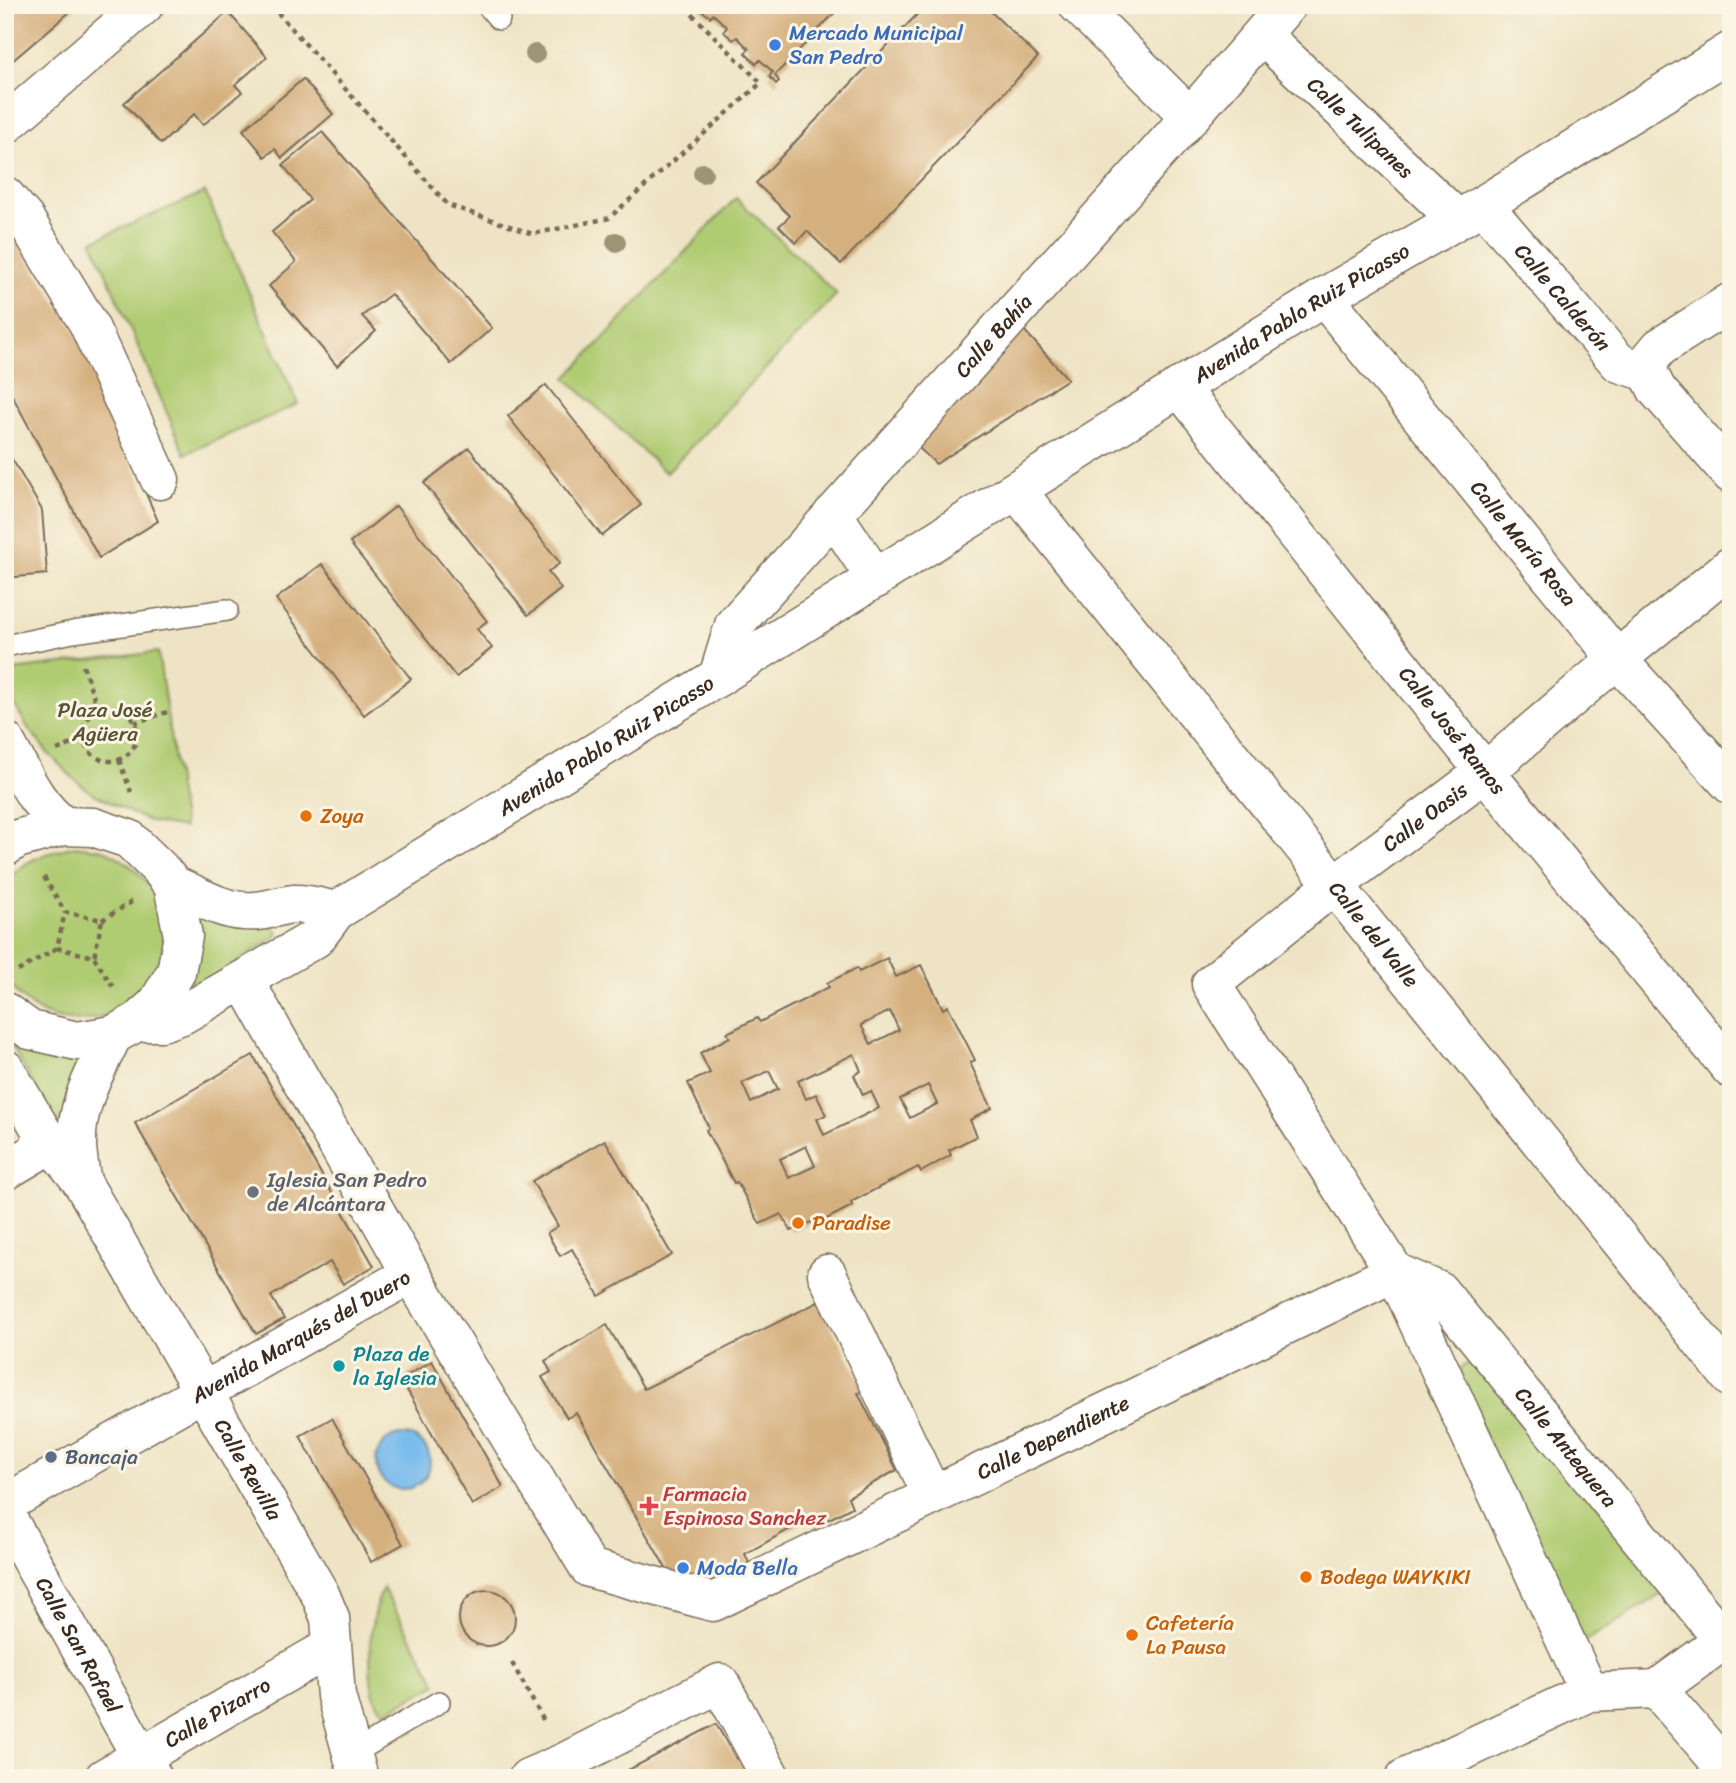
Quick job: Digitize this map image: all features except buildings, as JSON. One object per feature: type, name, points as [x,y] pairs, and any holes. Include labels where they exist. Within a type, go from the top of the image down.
[{"type":"street","points":[[5,125],[144,5]]},
{"type":"street","points":[[1077,5],[1190,117]]},
{"type":"street","name":"Calle Bahía","points":[[718,677],[734,625],[1190,117],[1287,5]]},
{"type":"street","name":"Calle Tulipanes","points":[[1262,35],[1470,212]]},
{"type":"street","name":"Avenida Pablo Ruiz Picasso","points":[[7,994],[30,1030],[77,1041],[182,1015],[316,938],[336,911],[876,579],[1324,297],[1470,212],[1731,51]]},
{"type":"street","points":[[5,196],[25,219],[88,323],[160,480]]},
{"type":"street","name":"Calle Calderón","points":[[1470,212],[1619,363],[1648,373]]},
{"type":"street","name":"Calle María Rosa","points":[[1324,297],[1617,659],[1731,785]]},
{"type":"street","points":[[1731,302],[1660,347],[1650,359],[1648,373],[1657,390],[1731,474]]},
{"type":"street","name":"Calle José Ramos","points":[[1179,387],[1485,772],[1731,1069]]},
{"type":"street","name":"Calle del Valle","points":[[1017,491],[1731,1378]]},
{"type":"street","points":[[833,514],[876,579]]},
{"type":"street","name":"Calle Oasis","points":[[1395,1272],[1211,984],[1334,885],[1485,772],[1731,566]]},
{"type":"street","points":[[5,741],[35,796],[50,816],[64,826]]},
{"type":"street","points":[[5,847],[16,839],[64,826],[93,827],[129,839],[173,885],[212,903],[241,911],[261,912],[295,904],[310,904],[336,911]]},
{"type":"street","points":[[125,1028],[158,1004],[176,972],[183,936],[173,885]]},
{"type":"street","name":"Avenida Marqués del Duero","points":[[5,1504],[411,1274],[244,980]]},
{"type":"street","name":"Calle Revilla","points":[[82,1182],[76,1143],[85,1095],[125,1028]]},
{"type":"street","name":"Calle Revilla","points":[[5,1069],[43,1133],[82,1182],[320,1594],[330,1618],[336,1696],[355,1766]]},
{"type":"street","points":[[5,1171],[37,1152],[43,1133]]},
{"type":"street","points":[[1395,1272],[1589,1692]]},
{"type":"street","name":"Calle Dependiente","points":[[411,1274],[589,1568],[713,1602],[1395,1272]]},
{"type":"street","name":"Calle Antequera","points":[[1395,1272],[1439,1291],[1727,1638]]},
{"type":"street","points":[[827,1274],[932,1494]]},
{"type":"street","name":"Calle San Rafael","points":[[5,1514],[147,1767]]},
{"type":"street","points":[[1405,1778],[1589,1692],[1657,1689],[1727,1638]]},
{"type":"street","name":"Calle Pizarro","points":[[104,1778],[147,1767],[331,1647]]},
{"type":"street","points":[[528,1778],[720,1683],[771,1778]]},
{"type":"street","points":[[1657,1689],[1731,1775]]},
{"type":"lane","points":[[5,646],[73,632],[227,610]]},
{"type":"lane","points":[[355,1766],[439,1702]]},
{"type":"path","points":[[271,5],[447,205],[533,234],[609,218],[761,83],[683,5]]},
{"type":"path","points":[[73,632],[98,709]]},
{"type":"path","points":[[111,706],[122,709],[135,723],[138,736],[128,754],[119,760],[108,762],[98,759],[89,753],[83,743],[85,722],[98,709],[111,706]]},
{"type":"path","points":[[135,723],[167,712]]},
{"type":"path","points":[[7,994],[57,948],[65,912],[43,876]]},
{"type":"path","points":[[65,912],[102,920],[137,898]]},
{"type":"path","points":[[102,920],[94,957],[115,991]]},
{"type":"path","points":[[57,948],[94,957]]},
{"type":"path","points":[[512,1662],[544,1723]]},
{"type":"green space","points":[[205,192],[298,404],[185,454],[92,241]]},
{"type":"green space","points":[[736,198],[837,294],[666,473],[566,378]]},
{"type":"green space","name":"Plaza José Agüera","points":[[158,652],[184,828],[151,822],[90,792],[48,753],[28,728],[5,688],[5,671]]},
{"type":"green space","points":[[75,846],[106,851],[135,870],[155,897],[162,913],[164,930],[160,964],[153,980],[142,993],[113,1013],[79,1020],[62,1019],[39,1011],[5,980],[6,886],[18,870],[36,858]]},
{"type":"green space","points":[[200,914],[273,926],[278,932],[276,936],[196,987],[190,981],[196,918]]},
{"type":"green space","points":[[20,1042],[84,1056],[64,1120],[59,1122],[54,1119],[12,1047]]},
{"type":"green space","points":[[1478,1357],[1667,1591],[1585,1641],[1454,1372]]},
{"type":"green space","points":[[383,1588],[437,1684],[386,1712],[374,1696],[370,1668],[374,1614]]},
{"type":"water","points":[[403,1435],[422,1443],[430,1462],[422,1481],[403,1489],[384,1481],[376,1462],[384,1443]]},
{"type":"place","name":"Mercado Municipal San Pedro","points":[[775,45]]},
{"type":"place","name":"Zoya","points":[[306,816]]},
{"type":"place","name":"Iglesia San Pedro de Alcántara","points":[[253,1192]]},
{"type":"place","name":"Paradise","points":[[798,1223]]},
{"type":"place","name":"Plaza de la Iglesia","points":[[339,1366]]},
{"type":"place","name":"Bancaja","points":[[51,1457]]},
{"type":"place","name":"Farmacia Espinosa Sanchez","points":[[649,1506]]},
{"type":"place","name":"Moda Bella","points":[[683,1568]]},
{"type":"place","name":"Bodega WAYKIKI","points":[[1306,1577]]},
{"type":"place","name":"Cafetería La Pausa","points":[[1132,1635]]}]
